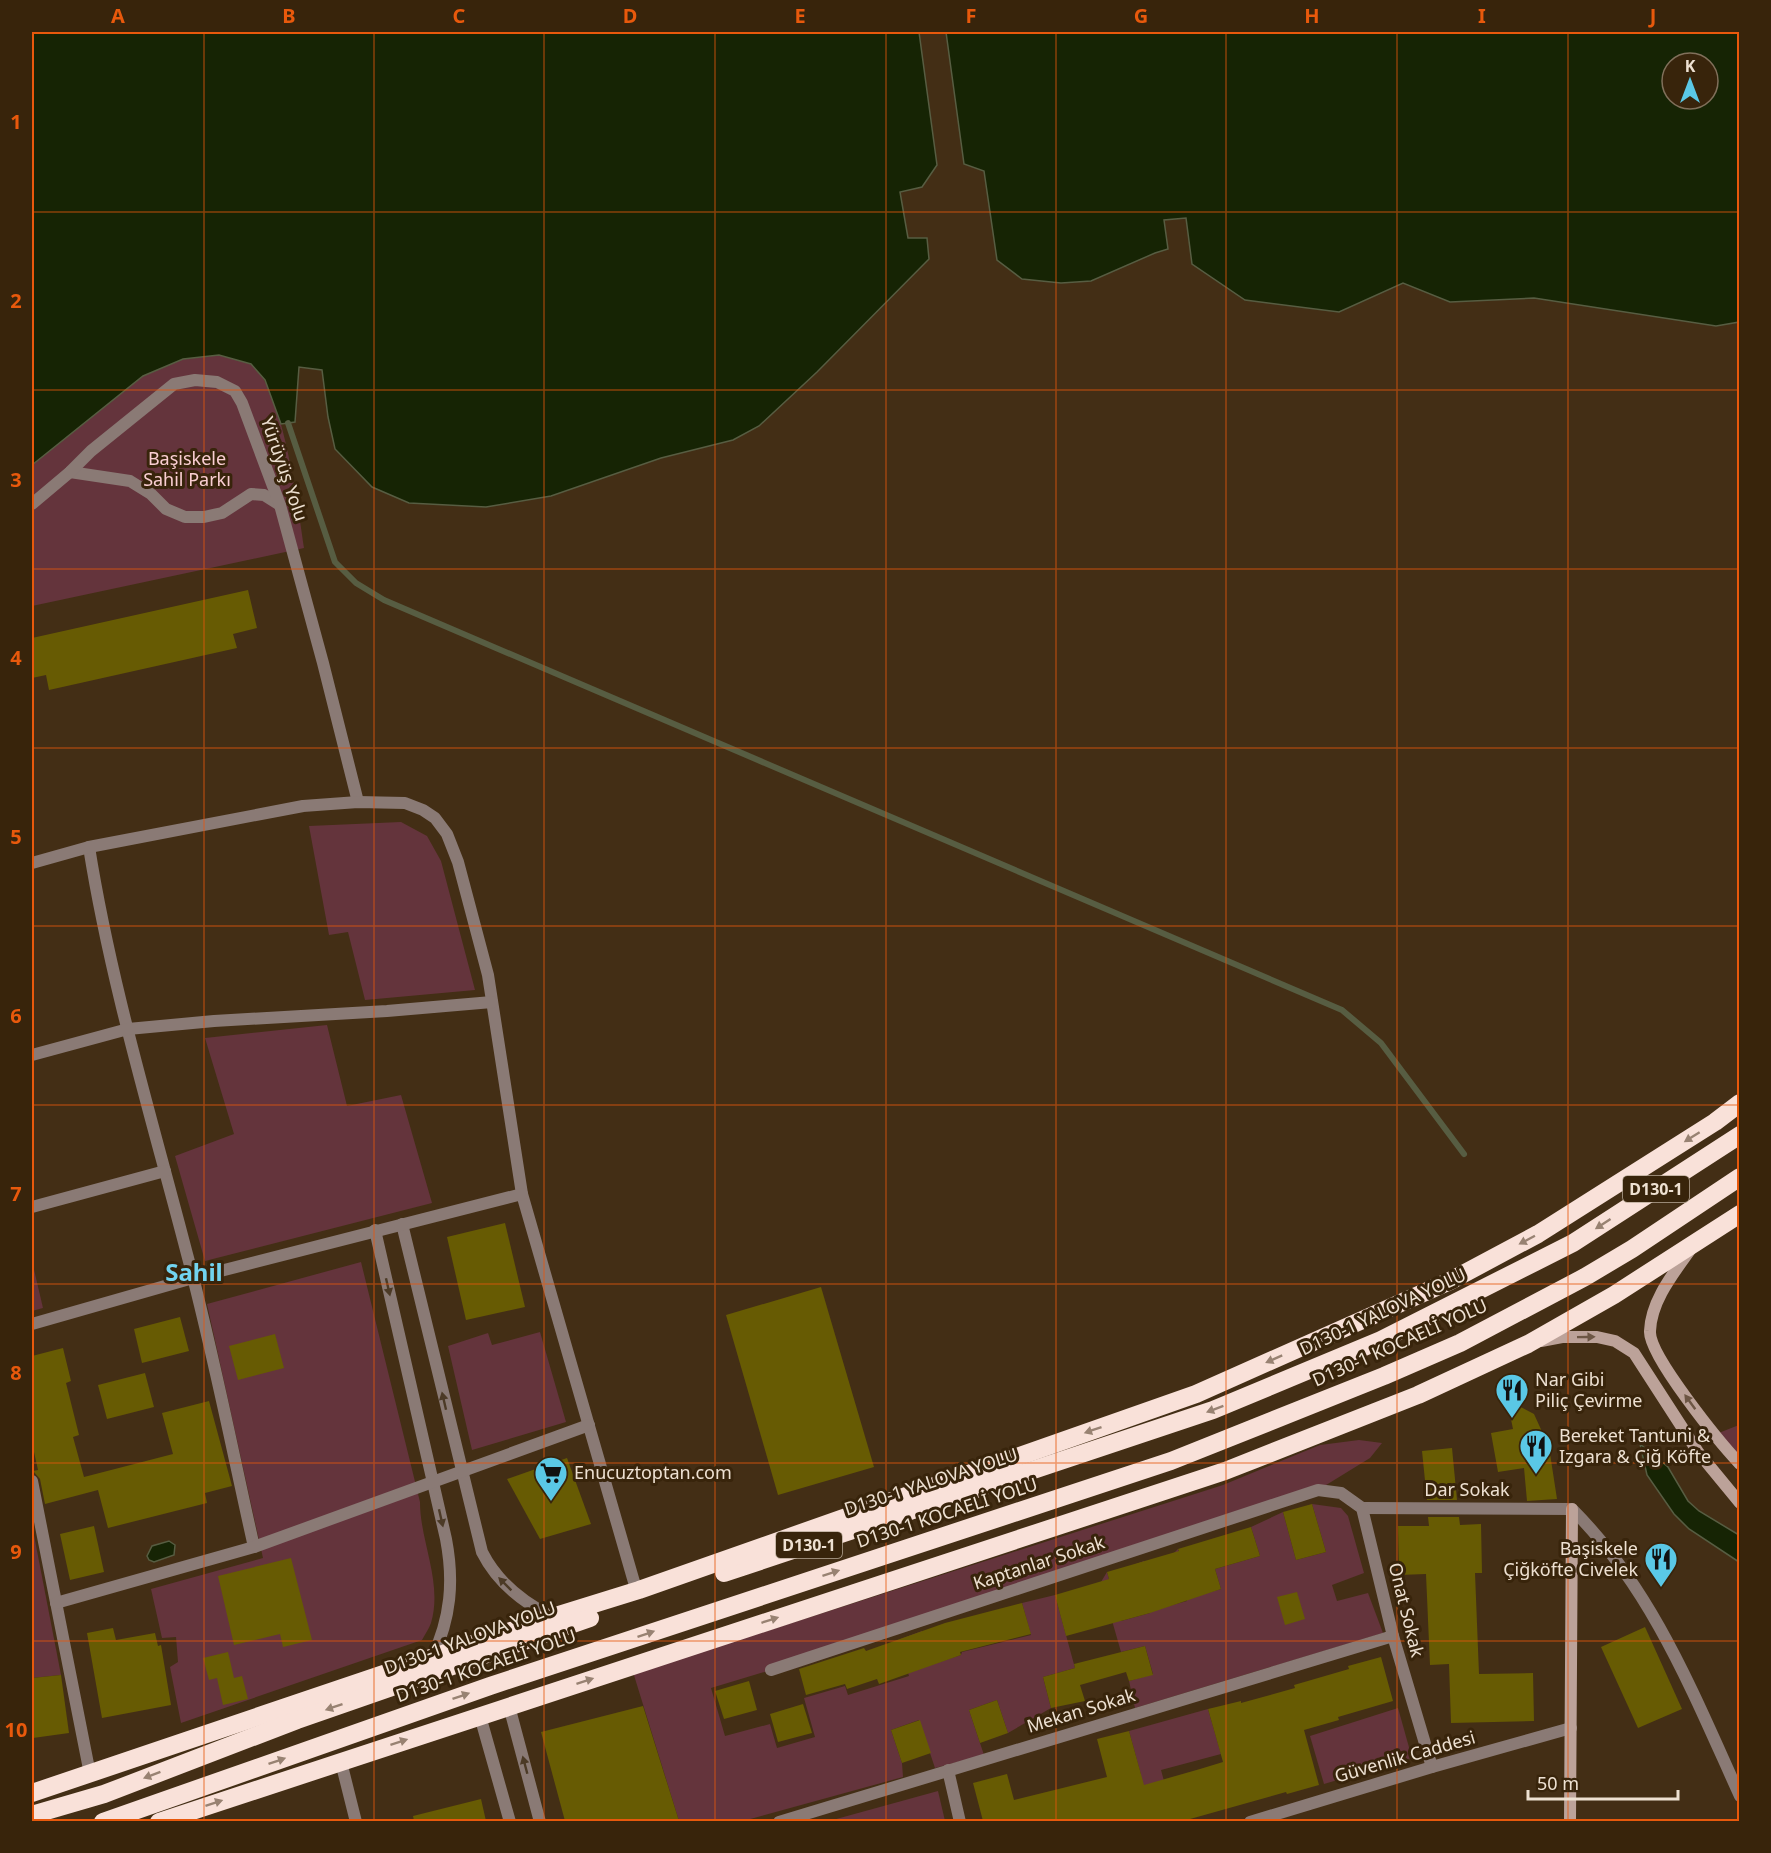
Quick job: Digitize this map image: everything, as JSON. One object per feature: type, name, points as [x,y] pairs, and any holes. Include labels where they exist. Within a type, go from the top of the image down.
[{"type":"highway","points":[[32,1792],[552,1617],[639,1590],[1185,1398],[1450,1281],[1538,1234],[1715,1122],[1740,1103]]},
{"type":"highway","name":"D130-1 YALOVA YOLU","points":[[32,1815],[104,1794],[297,1720],[567,1625],[1213,1410],[1381,1340],[1573,1243],[1740,1135]]},
{"type":"highway","name":"D130-1 KOCAELİ YOLU","points":[[111,1819],[546,1667],[1171,1461],[1384,1376],[1449,1347],[1585,1277],[1632,1249],[1740,1177]]},
{"type":"highway","points":[[159,1821],[1094,1514],[1257,1458],[1418,1395],[1528,1344],[1614,1295],[1740,1214]]},
{"type":"highway","points":[[1094,1514],[1171,1461]]},
{"type":"highway","points":[[90,1774],[297,1720]]},
{"type":"main road","points":[[1693,1244],[1657,1302],[1649,1335],[1657,1354],[1676,1382],[1716,1438],[1740,1464]]},
{"type":"main road","points":[[1528,1344],[1562,1337],[1597,1336],[1615,1341],[1634,1353],[1698,1452],[1740,1503]]},
{"type":"main road","points":[[1570,1821],[1572,1509]]},
{"type":"street","name":"Yürüyüş Yolu","points":[[32,504],[91,451],[174,384],[195,380],[217,382],[235,391],[242,403],[280,505],[358,802]]},
{"type":"street","points":[[70,472],[130,481],[151,494],[166,509],[185,517],[204,517],[222,513],[251,494],[264,495],[280,505]]},
{"type":"street","points":[[32,863],[89,847],[303,806],[358,802],[405,804],[423,810],[435,818],[447,834],[464,884],[488,975],[522,1194],[634,1582],[639,1590]]},
{"type":"street","points":[[89,847],[100,918],[194,1278],[255,1547]]},
{"type":"street","points":[[32,1054],[128,1029],[492,1002]]},
{"type":"street","points":[[32,1207],[165,1171]]},
{"type":"street","points":[[32,1323],[375,1230],[522,1194]]},
{"type":"street","points":[[402,1224],[478,1539],[488,1562],[506,1585],[552,1617]]},
{"type":"street","points":[[375,1230],[452,1570],[445,1626],[432,1658]]},
{"type":"street","points":[[56,1603],[255,1547],[589,1425]]},
{"type":"street","points":[[32,1481],[90,1774]]},
{"type":"street","name":"Kaptanlar Sokak","points":[[771,1670],[1318,1490],[1341,1493],[1362,1508]]},
{"type":"street","name":"Dar Sokak","points":[[1362,1508],[1572,1509]]},
{"type":"street","name":"Onat Sokak","points":[[1362,1508],[1393,1636],[1432,1767]]},
{"type":"street","points":[[1572,1509],[1599,1536],[1649,1606],[1740,1796]]},
{"type":"street","name":"Mekan Sokak","points":[[779,1821],[1393,1636]]},
{"type":"street","points":[[509,1706],[540,1821]]},
{"type":"street","points":[[480,1716],[510,1821]]},
{"type":"street","name":"Güvenlik Caddesi","points":[[1250,1821],[1571,1728]]},
{"type":"street","points":[[341,1762],[356,1821]]},
{"type":"street","points":[[948,1770],[960,1821]]},
{"type":"green space","name":"Başiskele Sahil Parkı","points":[[219,355],[250,364],[262,376],[272,396],[287,449],[304,548],[32,606],[32,465],[143,376],[183,359]]},
{"type":"green space","points":[[401,822],[427,836],[441,861],[475,990],[365,1000],[348,932],[329,935],[309,826]]},
{"type":"green space","points":[[327,1025],[347,1106],[401,1095],[432,1203],[205,1261],[175,1156],[234,1134],[205,1038]]},
{"type":"green space","points":[[32,1261],[43,1308],[32,1311]]},
{"type":"green space","points":[[361,1262],[420,1502],[423,1532],[433,1577],[434,1608],[430,1625],[422,1640],[181,1723],[170,1667],[178,1662],[176,1637],[162,1638],[151,1589],[263,1558],[207,1304]]},
{"type":"green space","points":[[540,1332],[566,1422],[472,1450],[448,1346],[488,1333],[492,1345]]},
{"type":"green space","points":[[1739,1425],[1739,1461],[1716,1434]]},
{"type":"green space","points":[[1359,1440],[1382,1443],[1370,1458],[1318,1490],[711,1688],[725,1736],[770,1724],[777,1748],[815,1737],[804,1698],[845,1686],[848,1695],[909,1676],[898,1640],[922,1631],[933,1664],[961,1655],[962,1652],[1031,1635],[1022,1603],[1055,1595],[1075,1668],[1043,1677],[1051,1708],[1008,1733],[997,1700],[969,1710],[984,1755],[935,1768],[919,1720],[891,1730],[902,1763],[903,1777],[743,1821],[679,1821],[633,1672],[1223,1485],[1320,1445]]},
{"type":"green space","points":[[1312,1504],[1341,1508],[1348,1516],[1364,1573],[1332,1585],[1337,1601],[1368,1593],[1383,1633],[1135,1708],[1129,1681],[1153,1674],[1145,1646],[1121,1652],[1101,1582],[1107,1572],[1121,1621],[1150,1613],[1136,1564],[1144,1561],[1158,1609],[1187,1601],[1174,1553],[1178,1549],[1193,1597],[1221,1589],[1215,1569],[1260,1556],[1251,1527],[1283,1512],[1296,1560],[1326,1552]]},
{"type":"green space","points":[[32,1525],[61,1675],[32,1678]]},
{"type":"green space","points":[[1398,1708],[1412,1758],[1324,1784],[1310,1736]]},
{"type":"green space","points":[[1208,1709],[1221,1754],[1161,1770],[1175,1821],[1155,1821],[1145,1785],[1113,1793],[1141,1775],[1129,1731]]},
{"type":"green space","points":[[938,1791],[945,1821],[829,1821]]},
{"type":"shaded area","points":[[32,32],[919,32],[937,165],[922,187],[900,192],[908,238],[927,238],[929,259],[817,372],[759,426],[733,440],[661,458],[551,496],[486,507],[409,503],[372,487],[335,449],[322,370],[299,367],[295,422],[281,424],[265,380],[251,364],[219,355],[183,359],[143,376],[32,465]]},
{"type":"shaded area","points":[[946,32],[1739,32],[1739,322],[1716,326],[1534,298],[1450,302],[1403,283],[1339,312],[1245,300],[1192,264],[1186,218],[1164,220],[1168,249],[1091,281],[1061,283],[1022,279],[997,260],[984,171],[964,164]]},
{"type":"shaded area","points":[[1640,1444],[1668,1467],[1688,1501],[1699,1511],[1739,1535],[1739,1562],[1689,1529],[1674,1514],[1647,1475]]},
{"type":"shaded area","points":[[169,1541],[175,1545],[174,1555],[154,1562],[149,1560],[147,1556],[152,1546]]},
{"type":"building","points":[[248,590],[257,628],[233,634],[237,648],[49,690],[46,675],[32,678],[32,638]]},
{"type":"building","points":[[505,1223],[525,1307],[466,1320],[447,1237]]},
{"type":"building","points":[[821,1287],[874,1467],[778,1495],[726,1315]]},
{"type":"building","points":[[180,1317],[189,1351],[142,1363],[134,1329]]},
{"type":"building","points":[[275,1334],[284,1368],[238,1380],[229,1346]]},
{"type":"building","points":[[63,1348],[71,1381],[66,1383],[79,1435],[73,1437],[84,1477],[173,1454],[162,1413],[209,1401],[232,1486],[205,1493],[207,1503],[108,1528],[98,1490],[45,1504],[40,1479],[33,1471],[38,1470],[32,1443],[32,1356]]},
{"type":"building","points":[[145,1373],[154,1407],[107,1419],[98,1385]]},
{"type":"building","points":[[1507,1400],[1534,1414],[1549,1447],[1557,1499],[1527,1501],[1524,1468],[1498,1472],[1491,1433],[1513,1429]]},
{"type":"building","points":[[1452,1448],[1457,1500],[1427,1500],[1422,1451]]},
{"type":"building","name":"Enucuztoptan.com","points":[[567,1458],[591,1524],[540,1539],[507,1479]]},
{"type":"building","points":[[1312,1504],[1326,1552],[1296,1560],[1283,1512]]},
{"type":"building","points":[[1428,1517],[1459,1517],[1460,1525],[1481,1524],[1482,1573],[1475,1573],[1479,1674],[1533,1673],[1534,1721],[1451,1723],[1449,1664],[1430,1665],[1426,1574],[1399,1575],[1398,1526],[1429,1526]]},
{"type":"building","points":[[94,1526],[104,1572],[70,1580],[60,1534]]},
{"type":"building","points":[[1251,1527],[1260,1556],[1215,1569],[1221,1589],[1150,1613],[1066,1636],[1055,1595],[1109,1579],[1107,1572]]},
{"type":"building","points":[[291,1558],[312,1640],[283,1647],[280,1634],[234,1645],[218,1576]]},
{"type":"building","points":[[1297,1592],[1305,1619],[1285,1625],[1277,1597]]},
{"type":"building","points":[[1022,1603],[1031,1634],[960,1652],[961,1655],[879,1684],[877,1679],[847,1689],[845,1684],[806,1695],[799,1669],[864,1648],[866,1651],[945,1623]]},
{"type":"building","points":[[1645,1627],[1682,1709],[1638,1728],[1601,1647]]},
{"type":"building","points":[[113,1628],[116,1640],[155,1633],[158,1646],[161,1645],[171,1705],[102,1718],[87,1633]]},
{"type":"building","points":[[1145,1646],[1153,1675],[1129,1681],[1126,1672],[1080,1685],[1085,1701],[1051,1708],[1043,1677],[1075,1668],[1074,1664]]},
{"type":"building","points":[[228,1652],[234,1678],[242,1676],[248,1699],[223,1705],[217,1678],[209,1680],[203,1658]]},
{"type":"building","points":[[1381,1657],[1393,1701],[1338,1717],[1339,1720],[1304,1730],[1319,1785],[1183,1821],[983,1821],[973,1783],[1007,1774],[1014,1800],[1107,1777],[1097,1739],[1129,1731],[1144,1785],[1223,1762],[1208,1709],[1241,1701],[1241,1703],[1295,1688],[1294,1685]]},
{"type":"building","points":[[61,1675],[69,1733],[33,1738],[32,1678]]},
{"type":"building","points":[[749,1681],[757,1710],[724,1719],[715,1691]]},
{"type":"building","points":[[997,1700],[1008,1733],[980,1743],[969,1710]]},
{"type":"building","points":[[803,1704],[812,1733],[778,1742],[770,1714]]},
{"type":"building","points":[[643,1706],[679,1821],[565,1821],[541,1732]]},
{"type":"building","points":[[920,1720],[931,1753],[902,1763],[891,1730]]},
{"type":"building","points":[[481,1799],[486,1821],[414,1821],[413,1816]]},
{"type":"waterway","points":[[288,423],[335,562],[356,583],[384,600],[1342,1010],[1381,1043],[1464,1154]]},
{"type":"place","name":"Nar Gibi Piliç Çevirme","points":[[1512,1419]]},
{"type":"place","name":"Bereket Tantuni & Izgara & Çiğ Köfte","points":[[1536,1475]]},
{"type":"place","name":"Enucuztoptan.com","points":[[551,1502]]},
{"type":"place","name":"Başiskele Çiğköfte Civelek","points":[[1661,1588]]},
{"type":"district","name":"Sahil","points":[[194,1273]]}]
